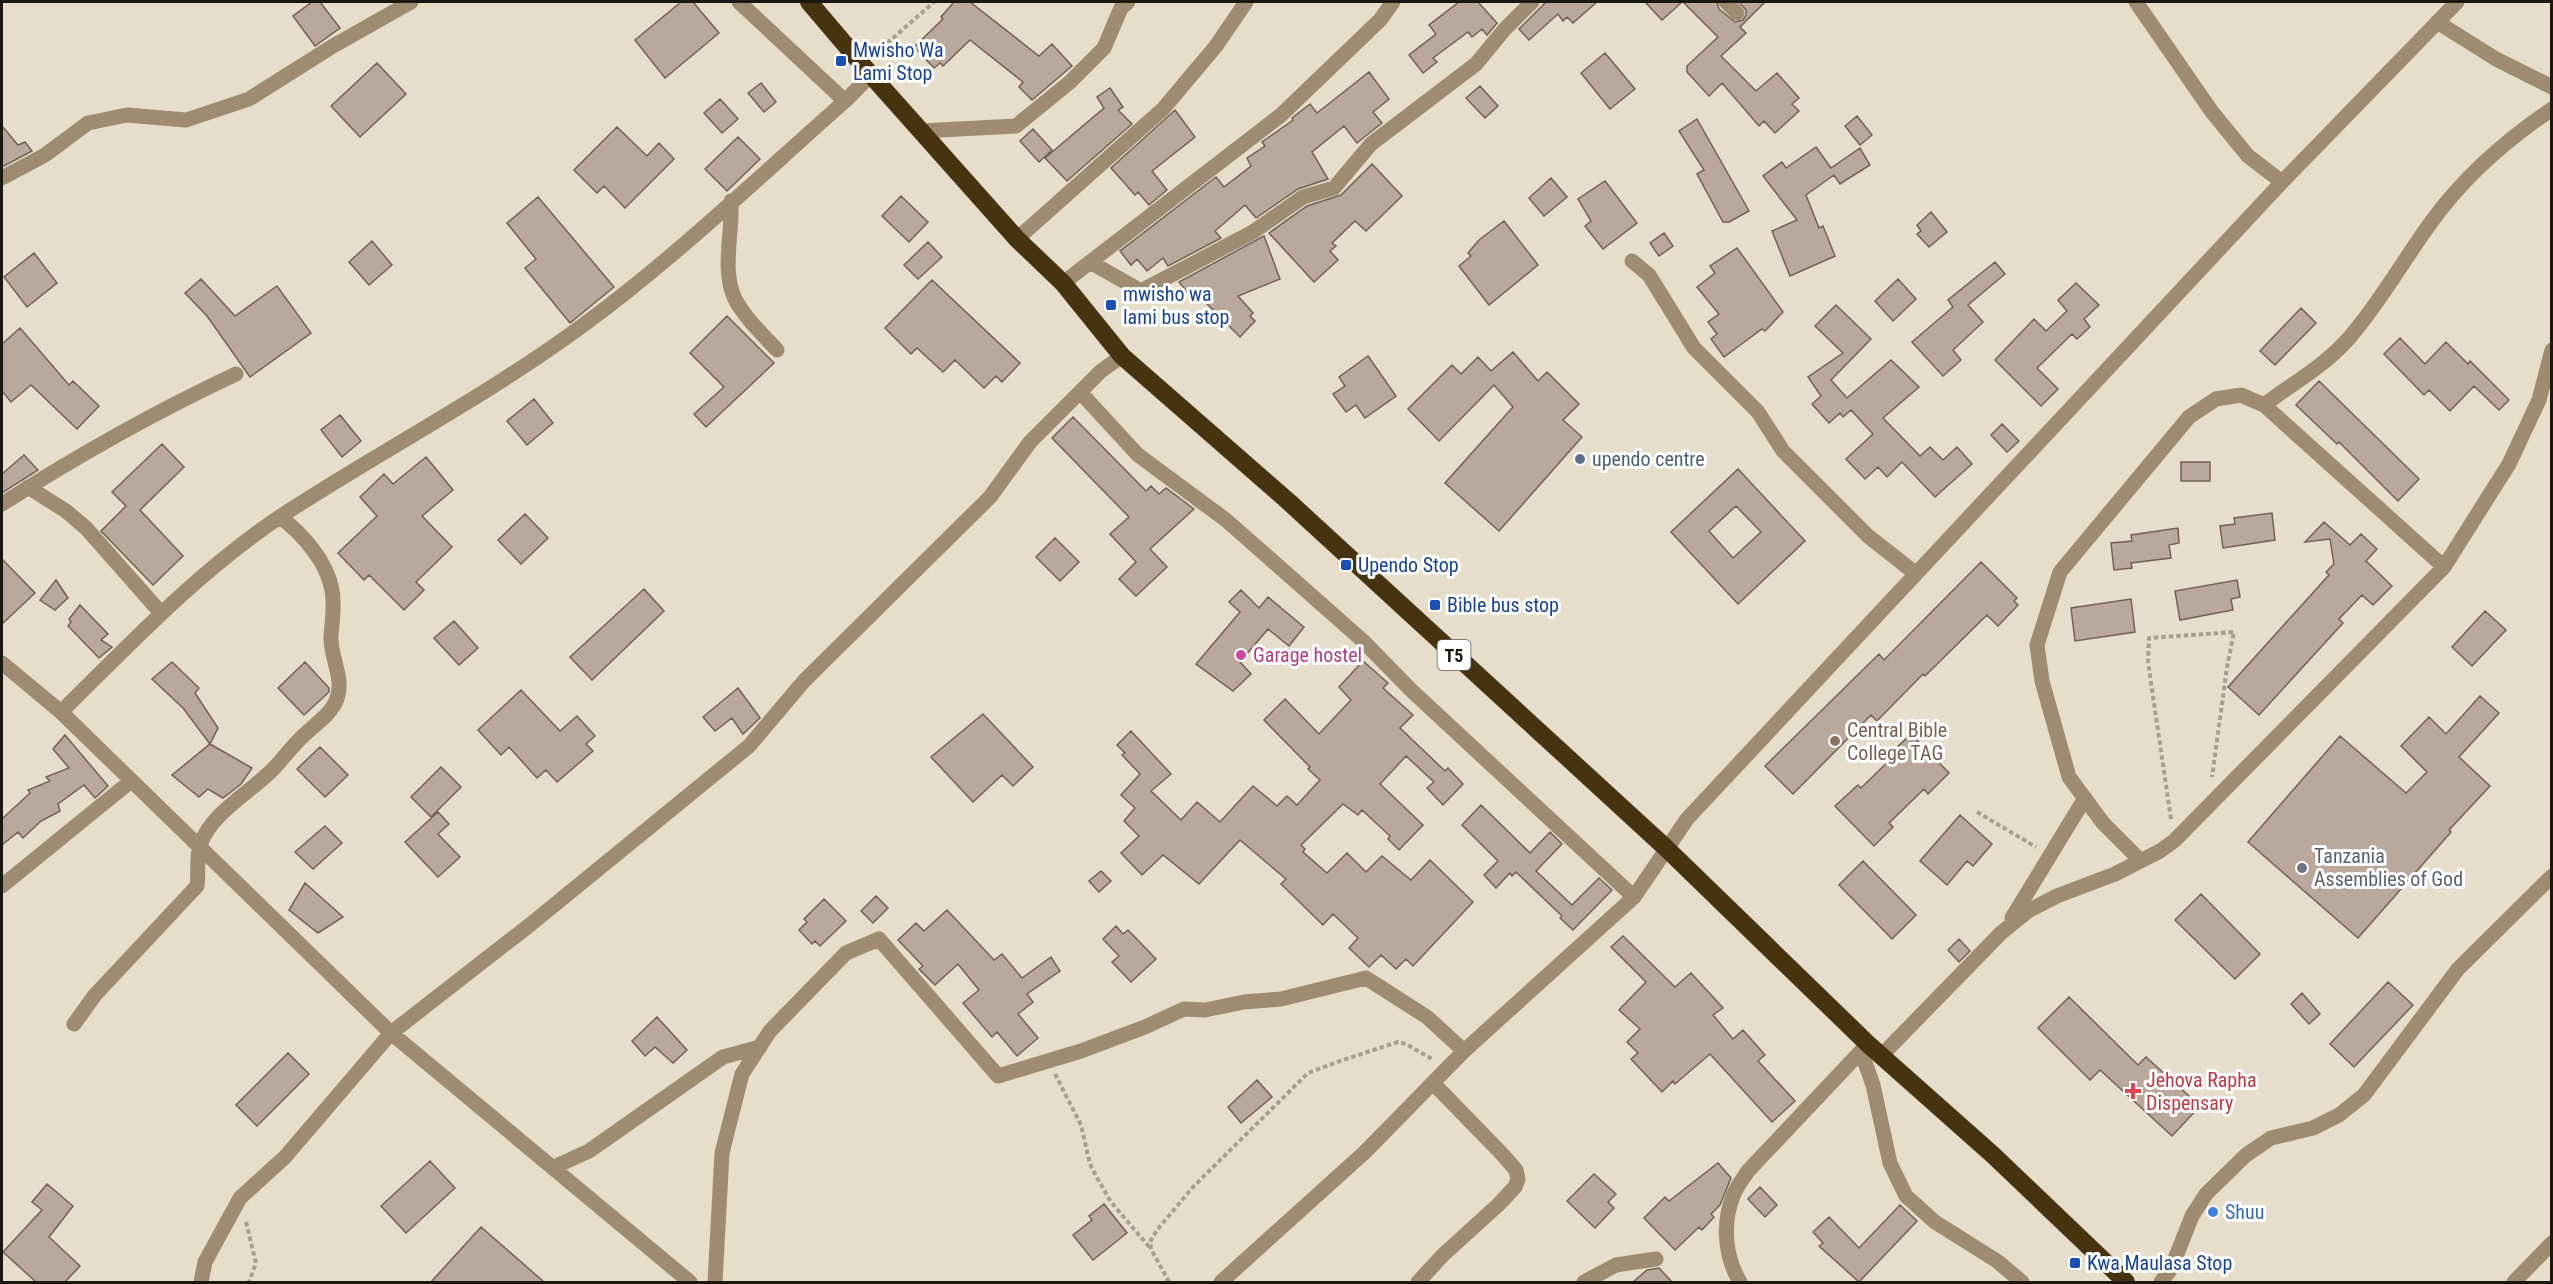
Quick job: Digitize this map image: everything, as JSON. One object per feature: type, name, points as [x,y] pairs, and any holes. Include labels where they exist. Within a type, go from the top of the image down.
[{"type":"highway","name":"T5","points":[[809,2],[866,70],[1017,238],[1063,283],[1122,356],[1288,502],[1666,848],[1870,1050],[1993,1155],[2126,1282]]},
{"type":"street","points":[[2,178],[45,155],[88,123],[127,115],[186,120],[249,99],[333,46],[411,2]]},
{"type":"street","points":[[739,2],[845,101]]},
{"type":"street","points":[[921,131],[1016,126],[1070,82],[1104,48],[1121,8],[1128,2]]},
{"type":"street","points":[[1017,238],[1108,160],[1175,97],[1216,46],[1246,2]]},
{"type":"street","points":[[1063,283],[1281,115],[1372,28],[1393,2]]},
{"type":"street","points":[[1090,262],[1142,291],[1253,232],[1303,198],[1334,188],[1371,144],[1476,64],[1504,30],[1532,2]]},
{"type":"street","points":[[2136,2],[2212,112],[2248,156],[2282,182]]},
{"type":"street","points":[[1221,1282],[1365,1152],[1464,1051],[1634,897],[1687,819],[2282,182],[2457,2]]},
{"type":"street","points":[[2437,22],[2496,59],[2552,87]]},
{"type":"street","points":[[61,712],[161,613],[198,580],[280,517],[464,405],[584,324],[649,275],[845,101],[866,70]]},
{"type":"street","points":[[2264,405],[2310,374],[2349,338],[2396,275],[2432,221],[2465,179],[2531,123],[2552,109]]},
{"type":"street","points":[[731,201],[730,285],[735,299],[747,317],[777,350]]},
{"type":"street","points":[[1632,261],[1649,275],[1694,348],[1758,412],[1783,451],[1868,536],[1915,573]]},
{"type":"street","points":[[1740,1282],[1733,1270],[1727,1241],[1727,1221],[1733,1195],[1748,1171],[1870,1050],[2004,931],[2039,904],[2141,861],[2174,841],[2444,567],[2508,464],[2539,400],[2552,350]]},
{"type":"street","points":[[201,1282],[205,1262],[240,1198],[285,1157],[392,1033],[531,924],[749,746],[804,681],[990,496],[1030,442],[1101,371],[1122,356]]},
{"type":"street","points":[[2,504],[118,434],[236,374]]},
{"type":"street","points":[[2539,400],[2552,384]]},
{"type":"street","points":[[1080,392],[1138,455],[1226,520],[1344,625],[1634,897]]},
{"type":"street","points":[[2141,861],[2103,823],[2069,777],[2042,681],[2037,645],[2060,572],[2189,417],[2216,399],[2232,396],[2241,395],[2264,405],[2444,567]]},
{"type":"street","points":[[27,487],[66,511],[86,528],[161,613]]},
{"type":"street","points":[[74,1024],[95,995],[197,886],[199,846],[214,821],[270,772],[334,706],[339,686],[331,638],[334,613],[332,590],[327,574],[316,554],[295,528],[280,517]]},
{"type":"street","points":[[2,663],[61,712],[392,1033],[690,1282]]},
{"type":"street","points":[[2,886],[131,781]]},
{"type":"street","points":[[2004,931],[2085,798]]},
{"type":"street","points":[[2161,1282],[2171,1269],[2192,1216],[2212,1187],[2246,1155],[2271,1138],[2313,1128],[2339,1115],[2364,1095],[2458,969],[2552,876]]},
{"type":"street","points":[[715,1282],[722,1153],[742,1074],[770,1032],[846,953],[879,939],[998,1076],[1048,1063],[1129,1034],[1184,1009],[1205,1010],[1244,1002],[1281,999],[1366,978],[1427,1017],[1464,1051]]},
{"type":"street","points":[[554,1167],[589,1151],[723,1057],[760,1047]]},
{"type":"street","points":[[1870,1050],[1873,1085],[1890,1163],[1906,1196],[1935,1222],[1997,1261],[2022,1282]]},
{"type":"street","points":[[1418,1282],[1443,1255],[1498,1205],[1515,1187],[1518,1179],[1516,1170],[1502,1154],[1433,1083]]},
{"type":"street","points":[[2514,1282],[2552,1243]]},
{"type":"street","points":[[1584,1282],[1616,1265],[1656,1259]]},
{"type":"path","points":[[866,70],[934,2]]},
{"type":"path","points":[[2174,841],[2148,662],[2150,638],[2234,632],[2212,777],[2201,813]]},
{"type":"path","points":[[1977,812],[2049,856]]},
{"type":"path","points":[[1151,1249],[1152,1237],[1193,1187],[1311,1072],[1398,1042],[1419,1051],[1447,1070]]},
{"type":"path","points":[[1048,1063],[1076,1113],[1090,1164],[1096,1176],[1118,1211],[1151,1249],[1169,1282]]},
{"type":"path","points":[[240,1198],[256,1263],[249,1282]]},
{"type":"building","points":[[312,2],[320,2],[340,28],[315,46],[293,16]]},
{"type":"building","points":[[681,2],[693,2],[719,33],[665,78],[635,40]]},
{"type":"building","points":[[954,2],[970,2],[1039,56],[1052,44],[1072,66],[1032,100],[1019,87],[1023,82],[970,40],[943,66],[940,63],[934,68],[914,47],[943,19],[941,17]]},
{"type":"building","points":[[1459,2],[1478,2],[1497,23],[1487,35],[1482,29],[1472,37],[1468,32],[1433,58],[1437,62],[1423,73],[1409,55],[1436,34],[1429,25]]},
{"type":"building","points":[[1546,2],[1597,2],[1573,23],[1567,17],[1563,21],[1558,14],[1529,40],[1519,29]]},
{"type":"building","points":[[1645,2],[1682,2],[1662,20]]},
{"type":"building","points":[[1683,2],[1717,2],[1719,9],[1735,22],[1743,20],[1746,15],[1746,10],[1739,2],[1765,2],[1740,27],[1746,33],[1721,56],[1756,91],[1777,73],[1799,98],[1792,104],[1799,111],[1775,133],[1764,121],[1759,126],[1722,83],[1709,96],[1687,72],[1687,66],[1718,37]]},
{"type":"building","points":[[1605,53],[1635,89],[1610,109],[1581,73]]},
{"type":"building","points":[[377,63],[406,94],[360,137],[331,106]]},
{"type":"building","points":[[1369,72],[1389,99],[1373,112],[1382,123],[1357,143],[1344,126],[1312,152],[1328,179],[1298,189],[1256,218],[1245,205],[1215,231],[1221,238],[1168,266],[1163,258],[1147,271],[1137,259],[1131,265],[1120,251],[1216,177],[1224,187],[1251,166],[1247,158],[1265,146],[1262,142],[1293,120],[1292,118],[1310,104],[1317,113]]},
{"type":"building","points":[[761,83],[776,102],[764,112],[748,93]]},
{"type":"building","points":[[1480,86],[1498,106],[1485,118],[1466,98]]},
{"type":"building","points":[[1110,88],[1123,107],[1118,110],[1132,124],[1067,181],[1045,158],[1104,108],[1097,97]]},
{"type":"building","points":[[720,99],[738,119],[722,133],[704,113]]},
{"type":"building","points":[[1175,110],[1195,137],[1152,171],[1167,190],[1149,205],[1138,192],[1135,195],[1111,168]]},
{"type":"building","points":[[1857,116],[1872,135],[1860,145],[1845,126]]},
{"type":"building","points":[[1697,119],[1749,211],[1729,222],[1723,222],[1697,174],[1704,170],[1679,131]]},
{"type":"building","points":[[2,126],[18,145],[25,142],[32,151],[2,167]]},
{"type":"building","points":[[617,127],[647,156],[659,143],[674,159],[625,208],[604,186],[597,193],[574,170]]},
{"type":"building","points":[[1033,129],[1052,150],[1039,162],[1020,141]]},
{"type":"building","points":[[738,137],[760,159],[727,191],[705,169]]},
{"type":"building","points":[[1816,147],[1831,168],[1860,148],[1870,165],[1840,184],[1834,175],[1806,195],[1819,228],[1823,226],[1835,256],[1790,276],[1772,231],[1797,220],[1763,176],[1782,162],[1786,168]]},
{"type":"building","points":[[1372,164],[1402,196],[1366,231],[1355,221],[1332,243],[1336,246],[1330,251],[1338,260],[1314,282],[1269,233],[1307,206],[1341,195]]},
{"type":"building","points":[[1551,178],[1567,197],[1544,216],[1529,198]]},
{"type":"building","points":[[1605,181],[1637,223],[1603,249],[1585,226],[1591,221],[1578,199]]},
{"type":"building","points":[[901,196],[928,222],[909,242],[882,216]]},
{"type":"building","points":[[538,197],[614,287],[570,323],[525,268],[536,259],[507,223]]},
{"type":"building","points":[[1931,212],[1947,232],[1929,247],[1917,234],[1921,231],[1917,225]]},
{"type":"building","points":[[1504,221],[1538,265],[1489,305],[1459,266],[1471,256],[1468,253],[1479,240]]},
{"type":"building","points":[[1664,233],[1673,246],[1659,256],[1650,243]]},
{"type":"building","points":[[1264,236],[1280,279],[1238,296],[1253,313],[1250,316],[1255,321],[1240,337],[1192,289],[1187,292],[1179,282]]},
{"type":"building","points":[[372,241],[392,265],[369,285],[349,262]]},
{"type":"building","points":[[928,242],[942,257],[918,279],[904,265]]},
{"type":"building","points":[[1737,248],[1783,312],[1765,331],[1762,329],[1724,357],[1711,339],[1717,334],[1708,322],[1719,314],[1697,287],[1715,273],[1710,266]]},
{"type":"building","points":[[34,253],[57,283],[27,307],[4,277]]},
{"type":"building","points":[[1995,262],[2005,274],[1968,305],[1983,322],[1953,350],[1961,360],[1943,376],[1912,342],[1953,307],[1948,300]]},
{"type":"building","points":[[201,279],[235,316],[277,286],[311,333],[250,377],[207,316],[185,293]]},
{"type":"building","points":[[1898,279],[1916,299],[1893,321],[1875,301]]},
{"type":"building","points":[[932,280],[1020,363],[1002,382],[996,376],[984,388],[955,360],[943,372],[917,348],[911,354],[885,328]]},
{"type":"building","points":[[2076,283],[2099,305],[2084,319],[2090,327],[2077,339],[2072,334],[2037,368],[2058,389],[2041,406],[1995,360],[2034,319],[2046,331],[2067,311],[2058,300]]},
{"type":"building","points":[[1836,305],[1871,339],[1831,380],[1847,398],[1891,360],[1919,387],[1883,418],[1920,456],[1930,447],[1943,460],[1957,447],[1972,464],[1935,497],[1902,462],[1887,477],[1878,467],[1865,479],[1846,459],[1873,434],[1851,410],[1843,417],[1840,413],[1829,423],[1812,404],[1821,396],[1808,377],[1843,353],[1815,326]]},
{"type":"building","points":[[2301,308],[2316,323],[2275,365],[2260,351]]},
{"type":"building","points":[[727,316],[774,363],[706,427],[694,414],[724,387],[690,353]]},
{"type":"building","points":[[20,328],[69,385],[73,381],[99,406],[77,429],[31,385],[11,402],[2,391],[2,344]]},
{"type":"building","points":[[2400,338],[2425,364],[2446,342],[2468,364],[2470,361],[2509,400],[2499,410],[2474,386],[2450,411],[2429,390],[2424,395],[2384,354]]},
{"type":"building","points":[[1513,352],[1538,381],[1547,372],[1579,404],[1563,420],[1582,437],[1499,531],[1445,483],[1513,407],[1494,385],[1439,441],[1408,409],[1452,365],[1461,374],[1478,357],[1491,371]]},
{"type":"building","points":[[1368,356],[1396,396],[1365,418],[1356,405],[1346,412],[1333,394],[1345,386],[1339,377]]},
{"type":"building","points":[[2319,381],[2419,479],[2398,501],[2339,442],[2337,444],[2296,405]]},
{"type":"building","points":[[534,399],[553,423],[527,445],[507,421]]},
{"type":"building","points":[[340,415],[361,441],[342,457],[321,430]]},
{"type":"building","points":[[1073,417],[1146,491],[1151,486],[1159,494],[1166,488],[1194,509],[1150,549],[1167,567],[1136,596],[1119,579],[1136,562],[1110,534],[1129,517],[1052,438]]},
{"type":"building","points":[[2002,424],[2019,441],[2007,452],[1991,435]]},
{"type":"building","points":[[162,444],[184,467],[140,510],[183,556],[153,585],[101,531],[126,506],[112,492]]},
{"type":"building","points":[[24,455],[38,470],[2,493],[2,474]]},
{"type":"building","points":[[426,457],[453,490],[422,516],[452,547],[416,582],[424,590],[404,610],[369,575],[364,580],[338,553],[377,516],[360,497],[384,474],[393,484]]},
{"type":"building","points":[[2181,462],[2210,462],[2210,481],[2181,481]]},
{"type":"building","points":[[1738,469],[1805,541],[1738,604],[1671,532]],"holes":[[[1736,506],[1761,532],[1733,558],[1709,531]]]},
{"type":"building","points":[[2272,513],[2275,540],[2223,548],[2220,526],[2235,524],[2234,518]]},
{"type":"building","points":[[525,514],[548,538],[521,564],[498,540]]},
{"type":"building","points":[[2324,522],[2350,545],[2361,534],[2377,549],[2366,561],[2392,586],[2373,605],[2362,595],[2339,619],[2343,623],[2259,715],[2228,687],[2329,575],[2326,572],[2334,564],[2330,539],[2305,542]]},
{"type":"building","points":[[2178,528],[2179,543],[2169,545],[2171,558],[2131,563],[2132,568],[2114,570],[2111,543],[2132,541],[2131,535]]},
{"type":"building","points":[[1055,538],[1079,562],[1060,581],[1036,557]]},
{"type":"building","points":[[2,559],[35,593],[2,624]]},
{"type":"building","points":[[1981,562],[2017,598],[2014,601],[2018,605],[1998,626],[1987,615],[1925,676],[1923,674],[1877,721],[1871,715],[1793,794],[1765,766],[1879,654],[1884,660]]},
{"type":"building","points":[[56,580],[68,598],[55,610],[40,600]]},
{"type":"building","points":[[2237,580],[2240,597],[2231,599],[2233,610],[2180,620],[2175,591]]},
{"type":"building","points":[[644,589],[664,611],[592,680],[570,657]]},
{"type":"building","points":[[1241,590],[1259,608],[1268,597],[1304,627],[1289,646],[1268,629],[1240,662],[1251,674],[1233,691],[1196,664],[1240,612],[1229,602]]},
{"type":"building","points":[[2131,599],[2135,632],[2075,641],[2071,608]]},
{"type":"building","points":[[80,605],[108,634],[101,640],[112,647],[99,658],[68,626],[71,622],[69,619]]},
{"type":"building","points":[[2485,611],[2506,630],[2472,666],[2452,647]]},
{"type":"building","points":[[454,621],[478,648],[459,665],[434,638]]},
{"type":"building","points":[[1363,661],[1388,683],[1383,688],[1413,715],[1400,728],[1445,771],[1448,768],[1463,784],[1443,805],[1427,788],[1434,782],[1406,756],[1380,784],[1423,825],[1399,850],[1388,839],[1390,836],[1362,810],[1358,815],[1343,804],[1301,845],[1305,849],[1303,852],[1327,873],[1347,853],[1366,872],[1382,856],[1411,880],[1430,860],[1473,902],[1413,966],[1406,959],[1396,969],[1381,955],[1369,967],[1349,948],[1358,938],[1333,914],[1323,925],[1281,884],[1286,879],[1240,840],[1199,884],[1163,855],[1142,875],[1121,853],[1139,836],[1124,821],[1135,808],[1121,795],[1140,774],[1122,755],[1125,753],[1117,745],[1131,731],[1171,774],[1151,791],[1181,820],[1197,802],[1220,822],[1253,786],[1277,806],[1287,796],[1297,805],[1320,780],[1264,720],[1285,699],[1319,734],[1351,700],[1339,687]]},
{"type":"building","points":[[172,662],[199,688],[195,693],[218,728],[210,744],[183,708],[152,679]]},
{"type":"building","points":[[305,662],[329,688],[329,692],[304,715],[278,688]]},
{"type":"building","points":[[738,688],[760,718],[743,734],[732,718],[715,731],[703,717]]},
{"type":"building","points":[[521,690],[560,731],[577,716],[595,736],[586,744],[593,751],[557,782],[546,770],[537,778],[509,747],[501,755],[478,730]]},
{"type":"building","points":[[2480,696],[2499,713],[2459,757],[2490,786],[2449,830],[2451,832],[2358,938],[2248,842],[2340,736],[2406,793],[2427,772],[2401,746],[2429,717],[2446,734]]},
{"type":"building","points":[[983,714],[1033,767],[1013,786],[1002,775],[973,802],[931,757]]},
{"type":"building","points":[[1911,734],[1949,773],[1928,794],[1924,789],[1889,823],[1893,827],[1874,846],[1835,806],[1858,785],[1861,788],[1896,754],[1893,751]]},
{"type":"building","points":[[65,735],[108,786],[95,798],[84,785],[58,804],[60,811],[41,821],[23,838],[18,832],[2,845],[2,819],[30,793],[28,790],[50,781],[46,777],[69,768],[53,749]]},
{"type":"building","points":[[210,744],[252,768],[241,784],[223,798],[208,789],[199,797],[172,775]]},
{"type":"building","points":[[320,747],[348,775],[325,797],[297,769]]},
{"type":"building","points":[[441,767],[461,787],[431,817],[411,797]]},
{"type":"building","points":[[1481,805],[1530,853],[1550,832],[1562,844],[1536,871],[1572,905],[1599,878],[1612,890],[1573,930],[1560,918],[1562,916],[1516,872],[1512,876],[1510,873],[1496,888],[1484,875],[1498,861],[1462,825]]},
{"type":"building","points":[[438,812],[449,824],[438,834],[460,857],[438,877],[405,842]]},
{"type":"building","points":[[1960,815],[1992,844],[1973,866],[1967,861],[1947,885],[1920,861]]},
{"type":"building","points":[[325,826],[342,843],[313,869],[295,852]]},
{"type":"building","points":[[1863,861],[1916,915],[1892,939],[1839,885]]},
{"type":"building","points":[[1101,871],[1111,881],[1099,892],[1089,881]]},
{"type":"building","points":[[305,883],[343,917],[318,933],[289,910]]},
{"type":"building","points":[[2201,894],[2260,954],[2235,979],[2175,920]]},
{"type":"building","points":[[876,896],[888,908],[873,923],[861,911]]},
{"type":"building","points":[[824,899],[846,921],[820,946],[815,941],[812,944],[799,930],[807,922],[804,919]]},
{"type":"building","points":[[947,910],[994,960],[1002,954],[1022,978],[1051,957],[1060,971],[1027,994],[1033,1002],[1018,1014],[1038,1038],[1017,1056],[997,1032],[992,1037],[963,1003],[979,990],[958,964],[935,985],[919,969],[923,966],[898,940],[916,923],[924,931]]},
{"type":"building","points":[[1116,926],[1123,934],[1128,930],[1156,959],[1131,982],[1112,962],[1119,956],[1103,939]]},
{"type":"building","points":[[1623,936],[1675,987],[1691,973],[1723,1008],[1713,1015],[1733,1039],[1743,1030],[1765,1055],[1758,1061],[1795,1101],[1772,1122],[1710,1054],[1662,1092],[1631,1059],[1638,1053],[1627,1042],[1640,1029],[1619,1010],[1646,982],[1611,947]]},
{"type":"building","points":[[1959,939],[1970,951],[1959,962],[1948,950]]},
{"type":"building","points":[[2388,982],[2413,1005],[2354,1067],[2330,1044]]},
{"type":"building","points":[[2302,993],[2320,1014],[2309,1024],[2291,1004]]},
{"type":"building","points":[[2069,997],[2138,1065],[2146,1057],[2200,1106],[2172,1136],[2100,1070],[2090,1080],[2038,1028]]},
{"type":"building","points":[[657,1017],[687,1050],[673,1063],[655,1047],[645,1056],[632,1041]]},
{"type":"building","points":[[288,1053],[309,1074],[257,1126],[236,1105]]},
{"type":"building","points":[[1257,1080],[1272,1097],[1241,1123],[1228,1107]]},
{"type":"building","points":[[430,1161],[455,1188],[406,1233],[381,1206]]},
{"type":"building","points":[[1718,1163],[1731,1178],[1720,1205],[1711,1214],[1714,1217],[1702,1230],[1699,1227],[1675,1250],[1644,1218],[1665,1197],[1669,1201]]},
{"type":"building","points":[[1594,1174],[1616,1194],[1608,1202],[1614,1208],[1595,1228],[1567,1201]]},
{"type":"building","points":[[47,1184],[73,1206],[49,1237],[80,1266],[65,1282],[36,1282],[3,1252],[42,1210],[32,1202]]},
{"type":"building","points":[[1760,1187],[1777,1205],[1765,1217],[1748,1199]]},
{"type":"building","points":[[1104,1204],[1127,1233],[1093,1260],[1073,1235],[1092,1220],[1089,1216]]},
{"type":"building","points":[[1900,1205],[1917,1221],[1859,1282],[1819,1246],[1823,1243],[1813,1232],[1829,1217],[1859,1248]]},
{"type":"building","points":[[481,1227],[544,1282],[431,1282]]},
{"type":"building","points":[[1659,1268],[1672,1282],[1633,1282],[1647,1270]]},
{"type":"place","name":"Mwisho Wa Lami Stop","points":[[841,61]]},
{"type":"place","name":"mwisho wa lami bus stop","points":[[1111,305]]},
{"type":"place","name":"upendo centre","points":[[1580,459]]},
{"type":"place","name":"Upendo Stop","points":[[1346,565]]},
{"type":"place","name":"Bible bus stop","points":[[1435,605]]},
{"type":"place","name":"Garage hostel","points":[[1241,655]]},
{"type":"place","name":"Central Bible College TAG","points":[[1835,741]]},
{"type":"place","name":"Tanzania Assemblies of God","points":[[2302,868]]},
{"type":"place","name":"Jehova Rapha Dispensary","points":[[2133,1091]]},
{"type":"place","name":"Shuu","points":[[2213,1212]]},
{"type":"place","name":"Kwa Maulasa Stop","points":[[2075,1263]]}]
